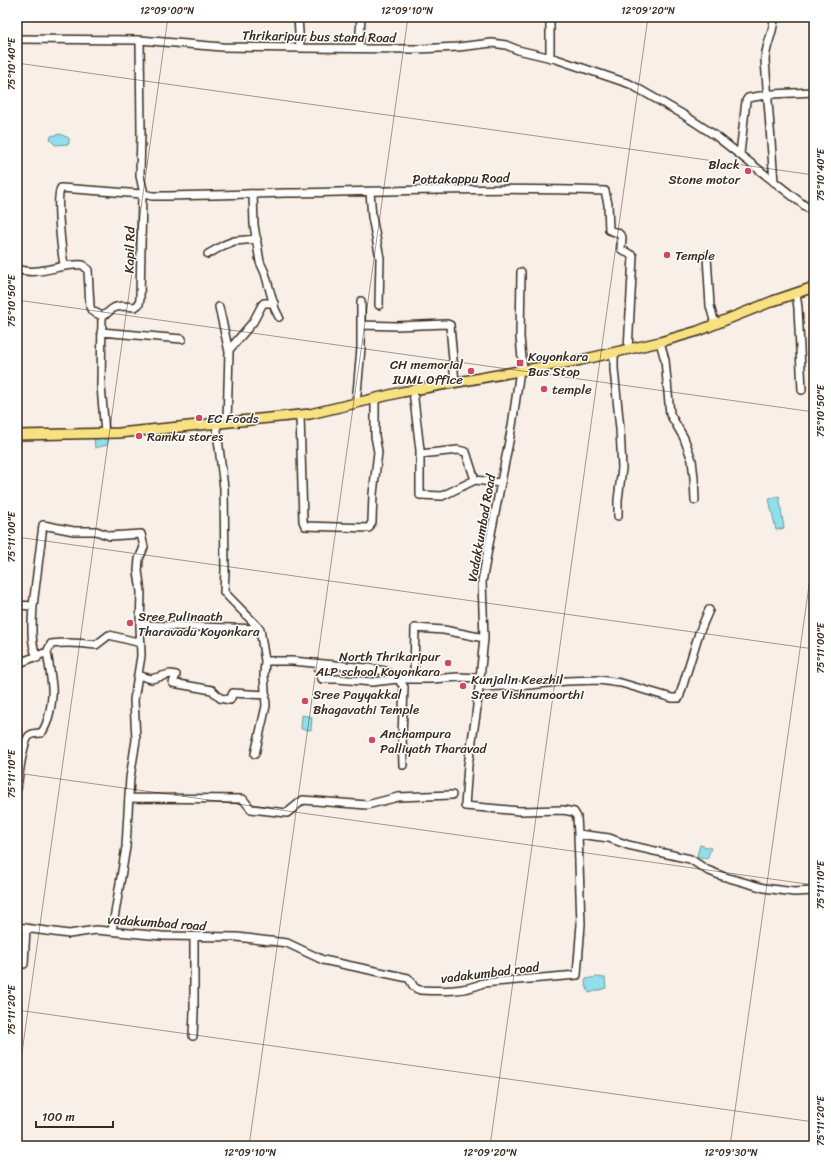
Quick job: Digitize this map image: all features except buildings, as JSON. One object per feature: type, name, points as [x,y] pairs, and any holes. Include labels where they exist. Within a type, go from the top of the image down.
[{"type":"main road","points":[[17,435],[105,433],[310,414],[402,392],[581,360],[660,342],[715,324],[814,287]]},
{"type":"street","points":[[298,17],[300,48]]},
{"type":"street","points":[[359,48],[361,17]]},
{"type":"street","points":[[550,17],[550,58]]},
{"type":"street","points":[[774,17],[772,30],[765,50],[774,182]]},
{"type":"street","name":"Thrikaripur bus stand Road","points":[[17,39],[140,40],[222,47],[418,49],[499,43],[630,84],[684,115],[716,136],[814,213]]},
{"type":"street","name":"Kapil Rd","points":[[102,316],[118,306],[135,307],[139,304],[140,299],[143,194],[140,176],[140,40]]},
{"type":"street","points":[[740,154],[746,101],[748,98],[767,95],[814,92]]},
{"type":"street","name":"Pottakappu Road","points":[[64,266],[59,218],[59,192],[62,188],[80,188],[143,194],[148,196],[459,189],[558,189],[605,191],[608,204],[609,230],[618,233],[622,237],[621,249],[633,256],[628,350]]},
{"type":"street","points":[[370,192],[372,217],[380,258],[379,305]]},
{"type":"street","points":[[253,194],[254,225],[260,262],[279,317]]},
{"type":"street","points":[[208,254],[234,241],[257,239]]},
{"type":"street","points":[[707,256],[710,306],[715,324]]},
{"type":"street","points":[[17,269],[28,272],[77,265],[86,267],[88,270],[90,308],[92,312],[102,316],[101,386],[105,433]]},
{"type":"street","name":"Vadakkumbad Road","points":[[480,678],[484,638],[482,582],[522,370],[520,337],[521,272]]},
{"type":"street","points":[[796,293],[802,390]]},
{"type":"street","points":[[356,404],[361,361],[361,302]]},
{"type":"street","points":[[229,350],[253,322],[262,305],[264,303],[274,303]]},
{"type":"street","points":[[219,307],[229,350],[227,422]]},
{"type":"street","points":[[361,325],[450,325],[455,383]]},
{"type":"street","points":[[101,332],[182,340]]},
{"type":"street","points":[[660,342],[665,360],[670,414],[684,438],[692,460],[695,500]]},
{"type":"street","points":[[614,353],[622,468],[618,500],[618,516]]},
{"type":"street","points":[[413,391],[420,454],[420,495],[442,496],[476,480],[501,482]]},
{"type":"street","points":[[300,415],[303,521],[305,526],[369,528],[372,522],[373,494],[378,452],[375,436],[375,399]]},
{"type":"street","points":[[216,423],[224,488],[224,592],[260,629],[264,661],[266,706],[255,754]]},
{"type":"street","points":[[420,454],[458,450],[466,452],[476,480]]},
{"type":"street","points":[[37,658],[34,653],[31,632],[43,525],[74,530],[96,531],[110,536],[141,534],[144,548],[139,559],[138,571],[141,592],[141,643],[140,669],[134,700],[136,740],[130,778],[126,847],[112,931]]},
{"type":"street","points":[[17,605],[33,606]]},
{"type":"street","points":[[479,686],[530,685],[566,681],[599,680],[620,683],[672,698],[679,698],[699,633],[709,610]]},
{"type":"street","points":[[140,626],[260,629]]},
{"type":"street","points":[[414,678],[415,628],[444,630],[484,638]]},
{"type":"street","points":[[17,789],[17,777],[26,743],[29,736],[36,733],[41,733],[45,729],[49,714],[52,689],[48,652],[51,644],[61,642],[96,645],[109,635],[141,643]]},
{"type":"street","points":[[17,664],[37,658],[48,652]]},
{"type":"street","points":[[264,661],[367,668],[385,671],[398,679],[404,687],[402,735],[403,765]]},
{"type":"street","points":[[317,664],[322,679],[372,682],[414,678],[480,678]]},
{"type":"street","points":[[141,676],[151,679],[170,674],[176,675],[173,683],[212,690],[220,698],[230,700],[232,693],[266,695]]},
{"type":"street","name":"vadakumbad road","points":[[17,927],[70,934],[96,930],[162,936],[237,937],[287,943],[323,960],[408,978],[415,989],[420,990],[456,989],[474,987],[483,983],[577,974],[581,924],[577,817],[574,812],[572,810],[520,810],[465,806],[468,765],[480,678]]},
{"type":"street","points":[[130,798],[243,799],[251,809],[288,813],[303,800],[367,805],[398,797],[452,794]]},
{"type":"street","points":[[578,834],[609,838],[628,845],[690,859],[707,870],[722,876],[764,888],[794,892],[814,891]]},
{"type":"street","points":[[24,964],[26,928]]},
{"type":"street","points":[[193,1036],[194,937]]},
{"type":"water","points":[[60,134],[69,138],[69,144],[55,145],[50,139],[51,136]]},
{"type":"water","points":[[94,438],[109,438],[107,445],[95,448]]},
{"type":"water","points":[[779,496],[784,528],[776,530],[769,499]]},
{"type":"water","points":[[302,715],[312,717],[311,730],[301,729]]},
{"type":"water","points":[[700,845],[711,848],[707,859],[697,856]]},
{"type":"water","points":[[596,977],[605,978],[606,988],[589,993],[585,983],[586,979]]},
{"type":"place","name":"Black Stone motor","points":[[748,171]]},
{"type":"place","name":"Temple","points":[[667,255]]},
{"type":"place","name":"Koyonkara Bus Stop","points":[[520,363]]},
{"type":"place","name":"CH memorial IUML Office","points":[[471,371]]},
{"type":"place","name":"temple","points":[[544,389]]},
{"type":"place","name":"EC Foods","points":[[199,418]]},
{"type":"place","name":"Ramku stores","points":[[139,436]]},
{"type":"place","name":"Sree Pulinaath Tharavadu Koyonkara","points":[[130,623]]},
{"type":"place","name":"North Thrikaripur ALP school Koyonkara","points":[[448,663]]},
{"type":"place","name":"Kunjalin Keezhil Sree Vishnumoorthi","points":[[463,686]]},
{"type":"place","name":"Sree Payyakkal Bhagavathi Temple","points":[[305,701]]},
{"type":"place","name":"Anchampura Palliyath Tharavad","points":[[372,740]]}]
